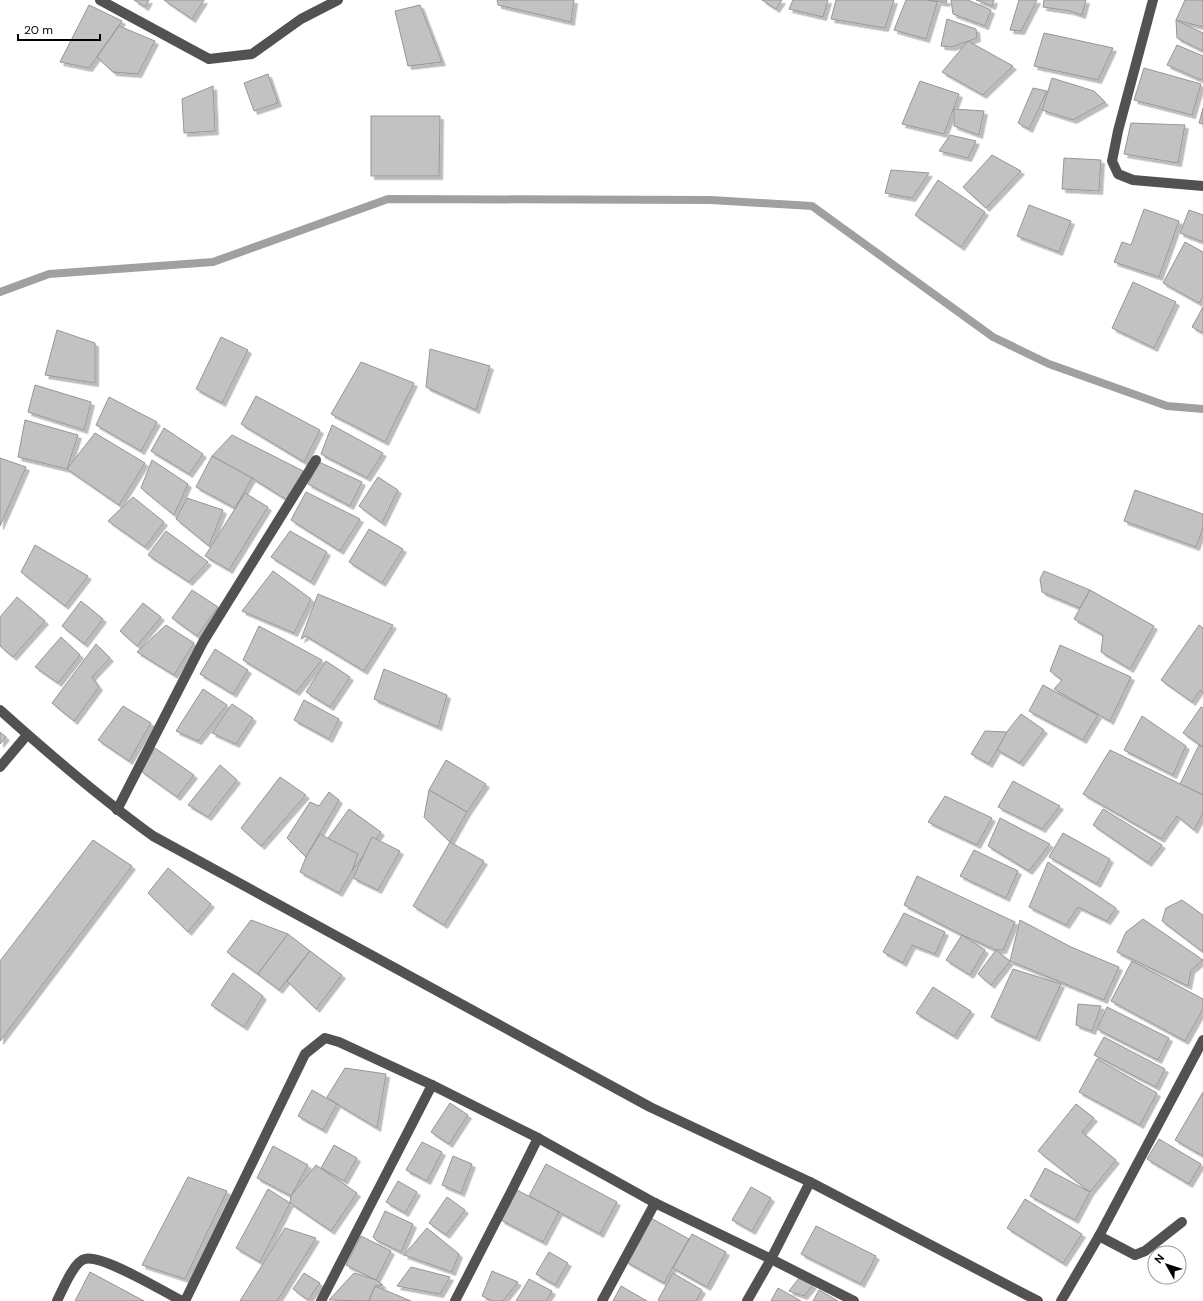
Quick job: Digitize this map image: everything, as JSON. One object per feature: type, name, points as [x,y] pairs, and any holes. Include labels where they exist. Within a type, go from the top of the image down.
[{"type":"street","points":[[100,0],[209,60],[252,54],[301,19],[338,0]]},
{"type":"street","points":[[1153,0],[1118,131],[1112,161],[1118,174],[1133,180],[1203,186]]},
{"type":"street","points":[[117,810],[203,642],[316,460]]},
{"type":"street","points":[[0,710],[27,735],[117,810],[160,840],[650,1107],[810,1182],[1038,1301]]},
{"type":"street","points":[[0,767],[27,735]]},
{"type":"street","points":[[57,1301],[76,1265],[84,1259],[95,1258],[110,1263],[184,1301],[305,1054],[324,1038],[339,1042],[432,1085],[538,1138],[655,1203],[771,1258],[854,1301]]},
{"type":"street","points":[[1061,1301],[1099,1236],[1203,1040]]},
{"type":"street","points":[[321,1301],[432,1085]]},
{"type":"street","points":[[455,1301],[538,1138]]},
{"type":"street","points":[[747,1301],[810,1182]]},
{"type":"street","points":[[602,1301],[655,1203]]},
{"type":"street","points":[[1099,1236],[1134,1255],[1145,1251],[1182,1222]]},
{"type":"building","points":[[134,0],[149,0],[145,7]]},
{"type":"building","points":[[164,0],[204,0],[192,19]]},
{"type":"building","points":[[497,0],[574,0],[571,22],[498,5]]},
{"type":"building","points":[[762,0],[782,0],[776,9]]},
{"type":"building","points":[[793,0],[828,0],[823,17],[789,9]]},
{"type":"building","points":[[836,0],[894,0],[885,28],[831,19]]},
{"type":"building","points":[[906,0],[938,0],[926,39],[894,30]]},
{"type":"building","points":[[927,0],[947,0],[946,3]]},
{"type":"building","points":[[951,0],[968,0],[991,10],[985,26],[953,14]]},
{"type":"building","points":[[976,0],[994,0],[992,6]]},
{"type":"building","points":[[1019,0],[1037,0],[1021,31],[1010,30]]},
{"type":"building","points":[[1044,0],[1086,0],[1082,15],[1070,11],[1043,7]]},
{"type":"building","points":[[1185,0],[1203,0],[1203,27],[1176,20]]},
{"type":"building","points":[[89,5],[122,21],[89,68],[60,62]]},
{"type":"building","points":[[420,5],[442,62],[408,66],[395,11]]},
{"type":"building","points":[[947,19],[976,29],[977,38],[952,47],[941,46]]},
{"type":"building","points":[[1176,20],[1203,33],[1203,51],[1177,38]]},
{"type":"building","points":[[119,26],[155,41],[138,74],[113,72],[97,57]]},
{"type":"building","points":[[1044,33],[1113,48],[1098,80],[1034,66]]},
{"type":"building","points":[[968,41],[1013,66],[983,95],[942,72]]},
{"type":"building","points":[[1177,45],[1203,56],[1203,77],[1201,80],[1167,65]]},
{"type":"building","points":[[1144,68],[1201,84],[1192,115],[1134,100]]},
{"type":"building","points":[[268,74],[278,103],[254,111],[244,83]]},
{"type":"building","points":[[1052,78],[1094,91],[1105,102],[1073,120],[1042,110]]},
{"type":"building","points":[[920,81],[959,94],[944,134],[902,124]]},
{"type":"building","points":[[213,86],[215,131],[184,133],[182,99]]},
{"type":"building","points":[[1033,88],[1047,91],[1029,129],[1018,123]]},
{"type":"building","points":[[1203,108],[1203,124],[1199,123]]},
{"type":"building","points":[[954,109],[984,111],[979,135],[954,126]]},
{"type":"building","points":[[371,116],[440,116],[439,176],[371,176]]},
{"type":"building","points":[[1131,123],[1185,125],[1178,163],[1124,154]]},
{"type":"building","points":[[950,135],[976,141],[968,158],[939,151]]},
{"type":"building","points":[[992,155],[1021,171],[986,208],[963,187]]},
{"type":"building","points":[[1064,158],[1101,160],[1099,191],[1062,189]]},
{"type":"building","points":[[891,170],[929,173],[912,198],[885,193]]},
{"type":"building","points":[[938,180],[985,212],[961,247],[915,215]]},
{"type":"building","points":[[1029,205],[1071,221],[1059,252],[1017,236]]},
{"type":"building","points":[[1144,209],[1179,221],[1159,277],[1114,262],[1122,242],[1131,245]]},
{"type":"building","points":[[1189,210],[1203,215],[1203,242],[1180,233]]},
{"type":"building","points":[[1185,242],[1203,252],[1203,297],[1199,303],[1163,283]]},
{"type":"building","points":[[1133,282],[1176,302],[1154,348],[1112,328]]},
{"type":"building","points":[[1203,307],[1203,333],[1192,327]]},
{"type":"building","points":[[57,330],[95,343],[95,383],[45,375]]},
{"type":"building","points":[[221,337],[248,350],[222,403],[196,389]]},
{"type":"building","points":[[430,349],[490,366],[476,410],[426,387]]},
{"type":"building","points":[[361,362],[414,383],[385,442],[331,414]]},
{"type":"building","points":[[35,385],[91,402],[84,430],[28,412]]},
{"type":"building","points":[[256,396],[320,430],[304,462],[241,424]]},
{"type":"building","points":[[109,397],[157,422],[141,451],[96,425]]},
{"type":"building","points":[[25,420],[78,435],[67,469],[18,457]]},
{"type":"building","points":[[332,425],[383,453],[367,478],[321,454]]},
{"type":"building","points":[[164,428],[203,454],[189,474],[151,451]]},
{"type":"building","points":[[95,433],[145,463],[119,505],[67,469]]},
{"type":"building","points":[[232,435],[305,472],[287,500],[252,478],[212,456]]},
{"type":"building","points":[[212,456],[252,478],[235,508],[196,487]]},
{"type":"building","points":[[0,458],[26,467],[0,526]]},
{"type":"building","points":[[152,460],[188,484],[174,515],[141,488]]},
{"type":"building","points":[[319,462],[362,482],[350,506],[308,484]]},
{"type":"building","points":[[378,477],[398,490],[382,523],[359,506]]},
{"type":"building","points":[[1135,490],[1203,514],[1203,528],[1196,547],[1124,521]]},
{"type":"building","points":[[306,492],[360,519],[340,551],[291,520]]},
{"type":"building","points":[[245,493],[268,507],[229,570],[205,556]]},
{"type":"building","points":[[133,497],[164,522],[145,547],[108,521]]},
{"type":"building","points":[[187,498],[223,510],[209,546],[176,519]]},
{"type":"building","points":[[369,529],[403,549],[382,583],[349,562]]},
{"type":"building","points":[[166,531],[208,562],[189,582],[148,555]]},
{"type":"building","points":[[290,531],[327,552],[311,582],[271,557]]},
{"type":"building","points":[[35,545],[88,576],[65,606],[21,572]]},
{"type":"building","points":[[273,571],[311,599],[294,633],[242,611]]},
{"type":"building","points":[[1044,571],[1090,590],[1080,608],[1042,592],[1040,579]]},
{"type":"building","points":[[192,590],[218,607],[197,636],[172,618]]},
{"type":"building","points":[[1090,590],[1154,626],[1130,669],[1101,652],[1103,635],[1074,619]]},
{"type":"building","points":[[318,594],[393,625],[364,671],[306,636],[301,639]]},
{"type":"building","points":[[17,597],[45,621],[13,657],[0,646],[0,617]]},
{"type":"building","points":[[81,601],[103,619],[84,644],[62,626]]},
{"type":"building","points":[[143,603],[161,617],[137,646],[120,631]]},
{"type":"building","points":[[166,625],[194,643],[174,675],[137,652]]},
{"type":"building","points":[[1199,625],[1203,628],[1203,693],[1200,690],[1192,702],[1161,680]]},
{"type":"building","points":[[259,626],[322,660],[296,692],[243,660]]},
{"type":"building","points":[[61,637],[80,655],[58,683],[35,667]]},
{"type":"building","points":[[96,644],[110,658],[92,677],[99,687],[74,721],[52,703]]},
{"type":"building","points":[[1060,645],[1131,677],[1110,721],[1054,689],[1062,680],[1050,671]]},
{"type":"building","points":[[215,649],[248,670],[233,694],[200,674]]},
{"type":"building","points":[[326,661],[350,677],[330,707],[306,692]]},
{"type":"building","points":[[384,669],[447,695],[438,727],[374,699]]},
{"type":"building","points":[[1043,685],[1098,715],[1083,740],[1029,711]]},
{"type":"building","points":[[203,689],[227,705],[198,741],[176,731]]},
{"type":"building","points":[[304,700],[339,719],[329,739],[294,720]]},
{"type":"building","points":[[232,704],[253,718],[236,744],[212,733]]},
{"type":"building","points":[[123,706],[151,723],[129,761],[98,740]]},
{"type":"building","points":[[1201,707],[1203,708],[1203,747],[1183,733]]},
{"type":"building","points":[[1021,714],[1044,730],[1020,763],[994,748]]},
{"type":"building","points":[[1142,716],[1186,746],[1173,775],[1124,750]]},
{"type":"building","points":[[985,731],[1007,732],[989,764],[971,754]]},
{"type":"building","points":[[0,732],[6,737],[0,744]]},
{"type":"building","points":[[1199,745],[1203,747],[1203,795],[1180,784]]},
{"type":"building","points":[[155,748],[194,775],[177,797],[141,771]]},
{"type":"building","points":[[1110,750],[1203,795],[1203,813],[1194,830],[1177,816],[1161,839],[1083,794]]},
{"type":"building","points":[[446,760],[486,784],[467,812],[429,790]]},
{"type":"building","points":[[220,765],[237,780],[208,817],[188,805]]},
{"type":"building","points":[[280,777],[306,795],[261,846],[241,828]]},
{"type":"building","points":[[1013,781],[1060,806],[1042,829],[998,807]]},
{"type":"building","points":[[429,790],[467,812],[450,842],[424,817]]},
{"type":"building","points":[[329,792],[339,800],[306,857],[287,838],[310,802],[319,806]]},
{"type":"building","points":[[945,796],[992,818],[977,845],[928,822]]},
{"type":"building","points":[[349,809],[381,832],[352,871],[321,848]]},
{"type":"building","points":[[1103,809],[1162,845],[1148,863],[1093,825]]},
{"type":"building","points":[[1000,818],[1050,844],[1029,871],[988,846]]},
{"type":"building","points":[[1063,833],[1110,859],[1097,884],[1049,857]]},
{"type":"building","points":[[320,834],[358,854],[352,871],[339,893],[300,872],[306,857]]},
{"type":"building","points":[[372,837],[400,851],[378,890],[353,878]]},
{"type":"building","points":[[93,840],[132,866],[0,1041],[0,961]]},
{"type":"building","points":[[450,842],[484,861],[444,925],[413,906]]},
{"type":"building","points":[[974,850],[1018,871],[1006,898],[960,876]]},
{"type":"building","points":[[1048,862],[1116,908],[1107,921],[1078,907],[1066,925],[1029,907]]},
{"type":"building","points":[[168,868],[211,904],[188,932],[148,893]]},
{"type":"building","points":[[917,876],[1015,922],[1003,950],[996,950],[962,935],[904,905]]},
{"type":"building","points":[[1182,900],[1203,915],[1203,952],[1162,921],[1166,908]]},
{"type":"building","points":[[904,913],[945,932],[935,954],[912,945],[903,963],[883,952]]},
{"type":"building","points":[[1143,919],[1203,960],[1191,970],[1188,986],[1117,952],[1126,932]]},
{"type":"building","points":[[251,920],[288,934],[258,974],[227,952]]},
{"type":"building","points":[[1020,920],[1071,947],[1119,967],[1104,1000],[1010,961]]},
{"type":"building","points":[[288,934],[310,951],[279,990],[258,974]]},
{"type":"building","points":[[962,935],[985,950],[970,975],[946,960]]},
{"type":"building","points":[[996,950],[1010,961],[991,985],[978,974]]},
{"type":"building","points":[[310,951],[342,975],[316,1009],[287,981]]},
{"type":"building","points":[[1132,961],[1203,999],[1203,1009],[1185,1041],[1111,1001]]},
{"type":"building","points":[[1013,969],[1061,984],[1036,1038],[991,1017]]},
{"type":"building","points":[[233,973],[263,996],[244,1027],[211,1005]]},
{"type":"building","points":[[933,987],[971,1011],[954,1036],[916,1013]]},
{"type":"building","points":[[1078,1004],[1101,1006],[1092,1031],[1076,1025]]},
{"type":"building","points":[[1107,1007],[1169,1038],[1158,1060],[1097,1029]]},
{"type":"building","points":[[1104,1037],[1165,1069],[1156,1087],[1094,1055]]},
{"type":"building","points":[[1097,1059],[1157,1093],[1140,1125],[1079,1092]]},
{"type":"building","points":[[345,1068],[386,1074],[377,1128],[327,1097]]},
{"type":"building","points":[[312,1090],[337,1104],[323,1130],[298,1116]]},
{"type":"building","points":[[1203,1092],[1203,1156],[1175,1140]]},
{"type":"building","points":[[450,1103],[468,1115],[449,1144],[431,1132]]},
{"type":"building","points":[[1076,1104],[1094,1118],[1082,1132],[1116,1160],[1090,1192],[1038,1151]]},
{"type":"building","points":[[1159,1139],[1201,1164],[1189,1184],[1147,1159]]},
{"type":"building","points":[[422,1142],[442,1152],[427,1181],[406,1170]]},
{"type":"building","points":[[334,1145],[357,1158],[344,1181],[321,1168]]},
{"type":"building","points":[[273,1146],[308,1165],[291,1196],[257,1178]]},
{"type":"building","points":[[453,1156],[472,1164],[461,1193],[442,1185]]},
{"type":"building","points":[[546,1164],[617,1202],[600,1234],[529,1196]]},
{"type":"building","points":[[316,1165],[357,1193],[331,1231],[290,1203],[291,1196]]},
{"type":"building","points":[[1045,1168],[1090,1192],[1075,1220],[1030,1196]]},
{"type":"building","points":[[188,1177],[227,1191],[185,1279],[142,1265]]},
{"type":"building","points":[[398,1181],[417,1192],[405,1213],[386,1202]]},
{"type":"building","points":[[751,1187],[771,1198],[752,1231],[732,1220]]},
{"type":"building","points":[[268,1189],[290,1203],[260,1262],[236,1248]]},
{"type":"building","points":[[517,1190],[559,1212],[543,1242],[501,1220]]},
{"type":"building","points":[[447,1197],[465,1210],[446,1235],[429,1223]]},
{"type":"building","points":[[1025,1199],[1082,1234],[1063,1263],[1007,1228]]},
{"type":"building","points":[[385,1211],[413,1224],[401,1252],[376,1240],[373,1237]]},
{"type":"building","points":[[649,1217],[689,1239],[664,1283],[625,1261]]},
{"type":"building","points":[[816,1226],[876,1256],[861,1284],[801,1254]]},
{"type":"building","points":[[285,1228],[316,1238],[277,1301],[240,1301]]},
{"type":"building","points":[[427,1228],[459,1254],[452,1272],[404,1255]]},
{"type":"building","points":[[692,1234],[726,1252],[707,1287],[673,1268]]},
{"type":"building","points":[[361,1236],[391,1251],[376,1280],[346,1265]]},
{"type":"building","points":[[549,1252],[568,1263],[555,1285],[536,1274]]},
{"type":"building","points":[[411,1267],[450,1277],[440,1294],[397,1286]]},
{"type":"building","points":[[492,1271],[518,1282],[503,1301],[493,1301],[482,1296]]},
{"type":"building","points":[[90,1272],[144,1301],[75,1301]]},
{"type":"building","points":[[304,1273],[320,1283],[308,1300],[293,1289]]},
{"type":"building","points":[[354,1273],[376,1280],[383,1285],[375,1286],[369,1301],[329,1300]]},
{"type":"building","points":[[673,1273],[702,1290],[696,1301],[658,1300]]},
{"type":"building","points":[[799,1278],[813,1285],[804,1296],[789,1291]]},
{"type":"building","points":[[529,1279],[552,1291],[546,1301],[516,1301]]},
{"type":"building","points":[[375,1286],[411,1301],[369,1301]]},
{"type":"building","points":[[621,1286],[647,1301],[613,1301]]},
{"type":"building","points":[[778,1288],[801,1301],[771,1301]]},
{"type":"building","points":[[819,1290],[838,1301],[813,1301]]},
{"type":"waterway","points":[[0,292],[49,274],[213,262],[388,199],[711,200],[812,206],[993,337],[1049,364],[1167,406],[1203,409]]}]
